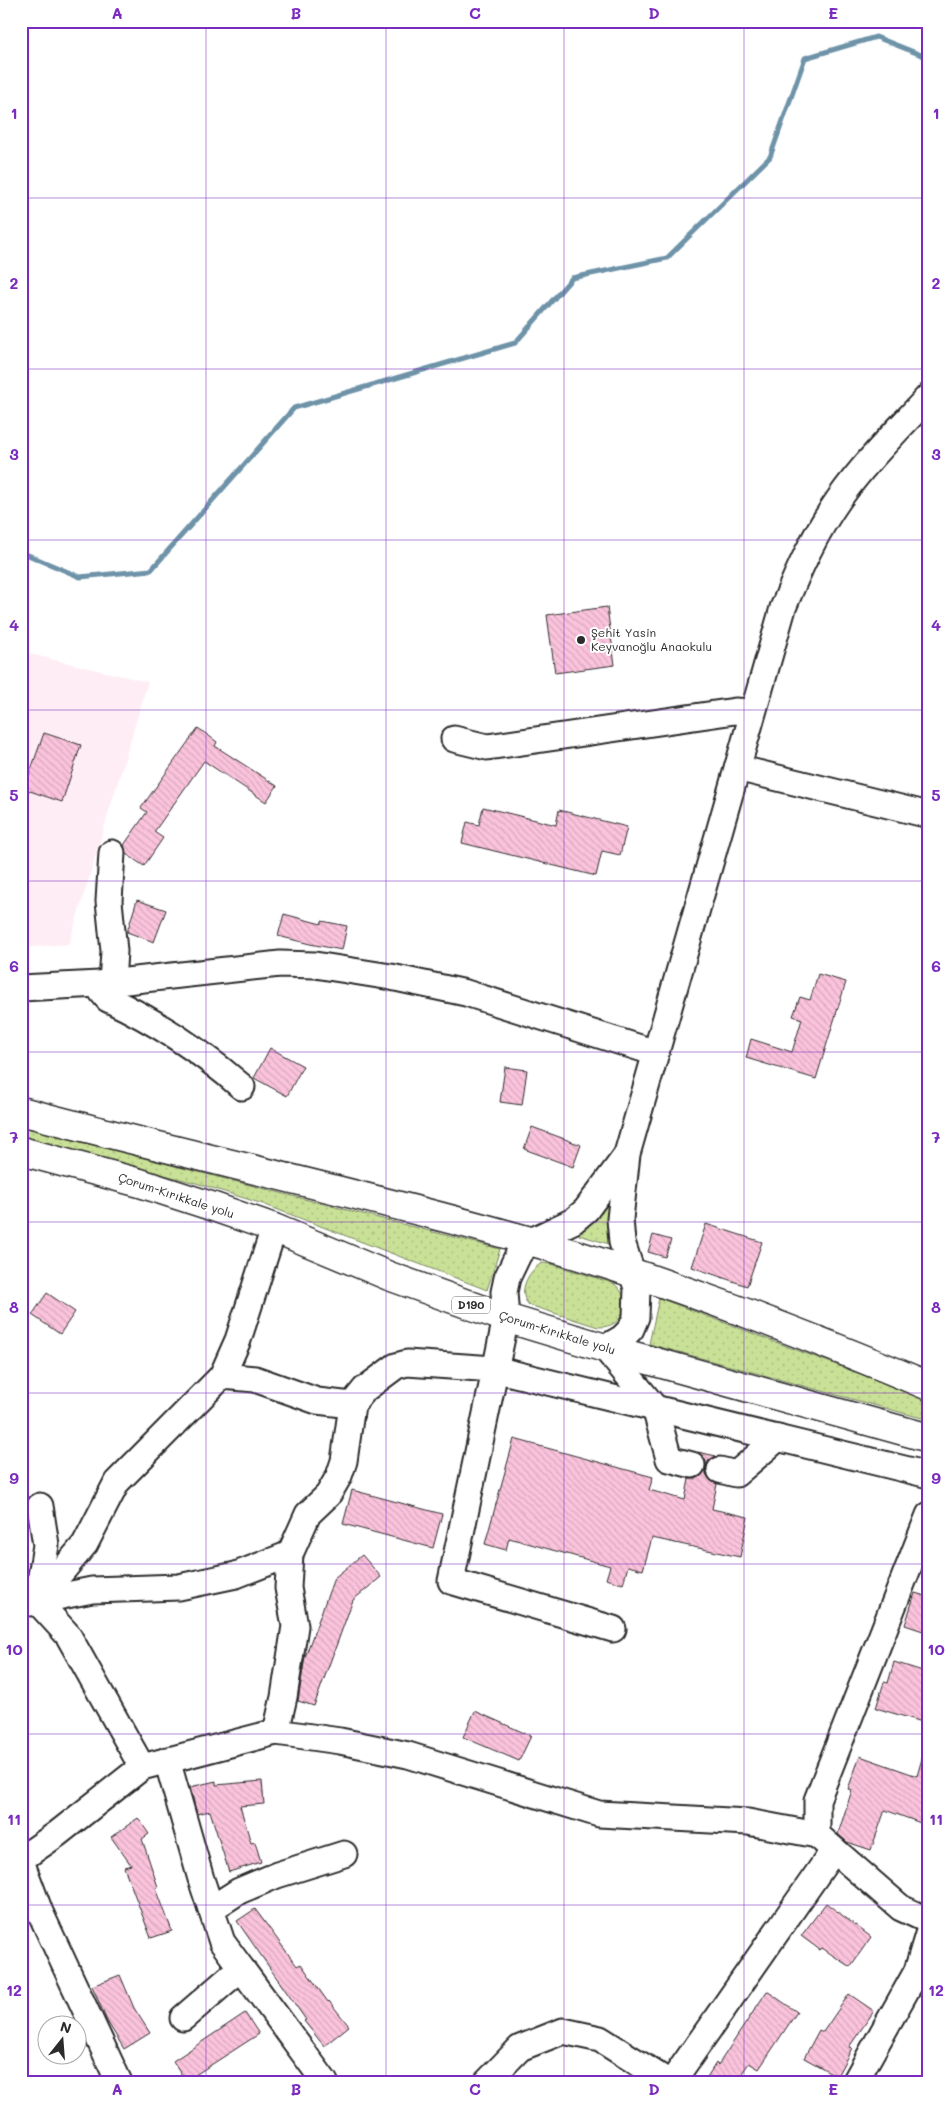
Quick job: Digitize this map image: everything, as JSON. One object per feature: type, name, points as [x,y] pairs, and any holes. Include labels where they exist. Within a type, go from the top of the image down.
[{"type":"highway","points":[[21,1111],[382,1201],[531,1241],[726,1304],[929,1386]]},
{"type":"highway","name":"Çorum-Kırıkkale yolu","points":[[21,1151],[140,1183],[274,1228],[389,1276],[506,1318],[605,1348],[929,1438]]},
{"type":"street","points":[[692,1464],[669,1460],[655,1408],[605,1348],[622,1338],[631,1329],[636,1316],[638,1300],[634,1274],[622,1242],[620,1219],[627,1154],[783,608],[801,563],[819,530],[840,498],[929,396]]},
{"type":"street","points":[[454,739],[487,747],[735,711],[752,712]]},
{"type":"street","points":[[737,768],[929,815]]},
{"type":"street","points":[[112,853],[109,901],[114,951],[102,992],[108,999],[150,1020],[188,1043],[242,1086]]},
{"type":"street","points":[[21,988],[106,983],[280,964],[314,965],[391,977],[466,993],[656,1053]]},
{"type":"street","points":[[613,1629],[451,1581],[506,1318],[504,1292],[507,1278],[519,1254],[531,1241],[573,1221],[586,1210],[627,1154]]},
{"type":"street","points":[[27,1600],[85,1544],[117,1482],[222,1376],[238,1340],[274,1228]]},
{"type":"street","points":[[276,1732],[284,1697],[295,1626],[288,1588],[290,1554],[308,1514],[328,1495],[339,1476],[344,1461],[352,1405],[365,1388],[396,1366],[407,1363],[494,1369],[929,1475]]},
{"type":"street","points":[[222,1376],[254,1379],[317,1401],[352,1405]]},
{"type":"street","points":[[720,1470],[736,1474],[778,1438]]},
{"type":"street","points":[[27,1600],[46,1545],[40,1506]]},
{"type":"street","points":[[672,2082],[825,1842],[818,1800],[921,1560],[929,1515]]},
{"type":"street","points":[[27,1600],[92,1590],[179,1587],[236,1575],[290,1554]]},
{"type":"street","points":[[27,1600],[68,1635],[142,1767]]},
{"type":"street","points":[[119,2082],[40,1912],[21,1860],[142,1767],[276,1732],[340,1741],[408,1755],[599,1814],[748,1822],[825,1842],[901,1908],[929,1921]]},
{"type":"street","points":[[166,1760],[222,1942],[325,2082]]},
{"type":"street","points":[[211,1909],[246,1887],[344,1854]]},
{"type":"street","points":[[855,2082],[916,1971],[929,1931]]},
{"type":"street","points":[[183,2018],[241,1968]]},
{"type":"street","points":[[487,2082],[520,2048],[563,2031],[600,2040],[668,2082]]},
{"type":"shaded area","points":[[21,652],[148,682],[69,944],[21,948]]},
{"type":"green space","points":[[21,1126],[500,1249],[487,1290],[263,1204],[196,1183],[21,1139]]},
{"type":"green space","points":[[617,1180],[609,1244],[579,1235]]},
{"type":"green space","points":[[542,1263],[613,1283],[620,1289],[625,1304],[621,1317],[615,1323],[598,1327],[529,1305],[525,1300],[524,1288],[529,1276]]},
{"type":"green space","points":[[659,1298],[929,1400],[929,1420],[649,1344]]},
{"type":"building","name":"Şehit Yasin Keyvanoğlu Anaokulu","points":[[607,607],[615,665],[555,673],[547,615]]},
{"type":"building","points":[[198,728],[217,742],[215,746],[277,786],[266,802],[204,761],[154,832],[163,838],[144,866],[126,854],[124,845],[147,812],[141,808]]},
{"type":"building","points":[[44,733],[81,745],[62,802],[24,789]]},
{"type":"building","points":[[483,807],[556,825],[559,810],[627,827],[620,855],[602,851],[596,876],[462,843],[467,822],[479,825]]},
{"type":"building","points":[[137,900],[166,910],[154,942],[127,932]]},
{"type":"building","points":[[284,914],[321,924],[322,921],[347,926],[342,950],[278,936]]},
{"type":"building","points":[[818,974],[846,982],[816,1079],[746,1058],[751,1039],[792,1052],[802,1019],[793,1016],[800,997],[810,1000]]},
{"type":"building","points":[[270,1048],[303,1066],[287,1096],[254,1078]]},
{"type":"building","points":[[505,1067],[527,1070],[522,1105],[500,1102]]},
{"type":"building","points":[[532,1127],[581,1145],[573,1167],[524,1149]]},
{"type":"building","points":[[706,1224],[762,1242],[747,1286],[692,1267]]},
{"type":"building","points":[[653,1235],[671,1240],[665,1257],[648,1252]]},
{"type":"building","points":[[47,1293],[75,1312],[60,1334],[32,1315]]},
{"type":"building","points":[[514,1439],[653,1477],[649,1490],[685,1500],[689,1479],[696,1479],[706,1469],[706,1474],[710,1480],[717,1484],[712,1509],[748,1517],[740,1557],[652,1538],[643,1570],[628,1566],[623,1584],[606,1579],[610,1566],[509,1538],[506,1550],[485,1544]]},
{"type":"building","points":[[698,1452],[716,1456],[709,1460],[706,1467],[706,1461]]},
{"type":"building","points":[[352,1490],[442,1514],[433,1548],[343,1524]]},
{"type":"building","points":[[362,1555],[381,1577],[353,1600],[314,1706],[298,1701],[305,1657],[334,1578]]},
{"type":"building","points":[[915,1593],[929,1597],[929,1633],[905,1625]]},
{"type":"building","points":[[894,1662],[929,1673],[929,1724],[876,1708],[884,1682],[888,1683]]},
{"type":"building","points":[[475,1711],[531,1736],[519,1761],[463,1737]]},
{"type":"building","points":[[925,1748],[929,1749],[929,1826],[885,1810],[871,1850],[847,1842],[838,1834],[852,1790],[848,1789],[860,1756],[917,1776]]},
{"type":"building","points":[[216,1781],[216,1785],[262,1781],[264,1804],[240,1806],[251,1843],[255,1842],[261,1862],[229,1872],[210,1811],[197,1814],[190,1787]]},
{"type":"building","points":[[138,1818],[149,1834],[142,1839],[158,1887],[156,1888],[172,1931],[151,1938],[124,1867],[131,1865],[111,1837]]},
{"type":"building","points":[[826,1903],[871,1937],[850,1967],[822,1948],[820,1950],[801,1936]]},
{"type":"building","points":[[255,1909],[297,1966],[301,1964],[328,2002],[349,2026],[324,2046],[304,2021],[306,2020],[237,1921]]},
{"type":"building","points":[[120,1975],[134,2008],[150,2033],[124,2049],[107,2021],[92,1986]]},
{"type":"building","points":[[767,1991],[797,2012],[759,2069],[749,2063],[736,2082],[704,2082],[716,2063],[718,2065]]},
{"type":"building","points":[[849,1994],[874,2011],[849,2047],[852,2048],[837,2076],[804,2058],[819,2030],[823,2032]]},
{"type":"building","points":[[245,2013],[259,2034],[186,2081],[173,2061]]},
{"type":"waterway","points":[[21,552],[80,577],[151,570],[294,408],[515,343],[572,278],[667,258],[770,157],[805,58],[876,37],[929,58]]},
{"type":"place","name":"Şehit Yasin Keyvanoğlu Anaokulu","points":[[581,640]]}]
